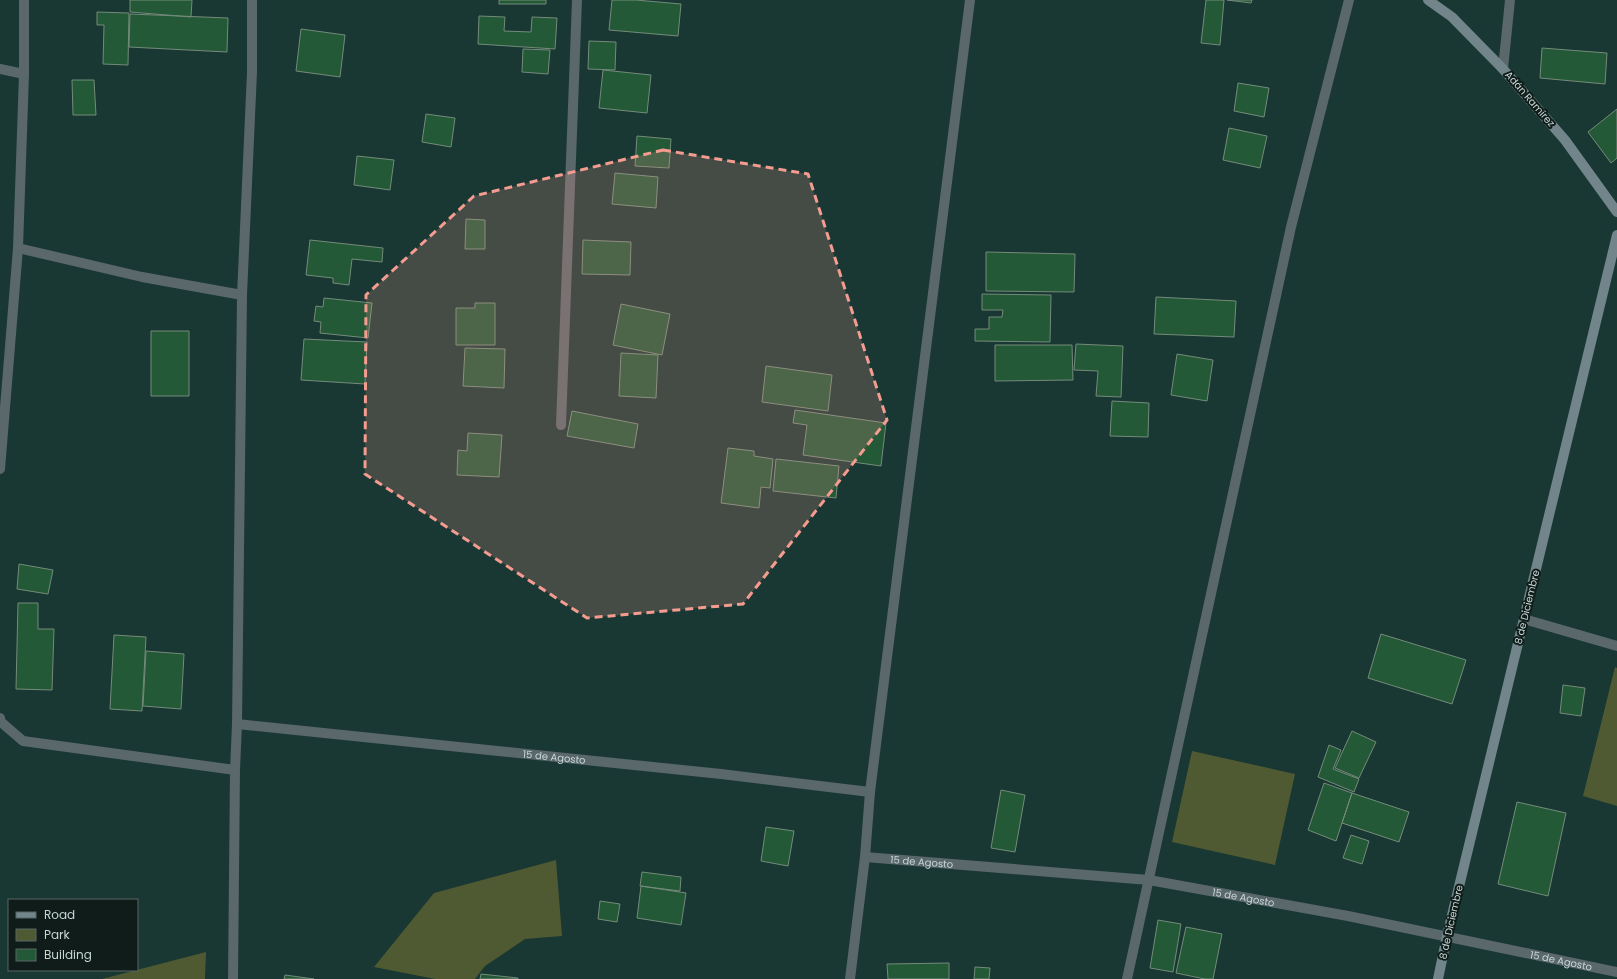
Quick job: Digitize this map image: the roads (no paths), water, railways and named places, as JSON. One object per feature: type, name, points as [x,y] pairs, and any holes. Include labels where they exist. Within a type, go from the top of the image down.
[{"type":"street","points":[[0,469],[18,248],[24,74],[24,0]]},
{"type":"street","points":[[233,979],[242,295],[252,72],[252,0]]},
{"type":"street","points":[[561,425],[577,0]]},
{"type":"street","points":[[850,979],[865,857],[870,792],[970,0]]},
{"type":"street","points":[[1127,979],[1292,227],[1349,0]]},
{"type":"street","name":"Adán Ramírez","points":[[1428,0],[1452,17],[1503,69],[1566,140],[1617,212]]},
{"type":"street","points":[[1503,69],[1510,0]]},
{"type":"street","points":[[0,69],[24,74]]},
{"type":"street","name":"8 de Diciembre","points":[[1438,979],[1447,936],[1617,236]]},
{"type":"street","points":[[18,248],[142,278],[242,295]]},
{"type":"street","points":[[1524,619],[1617,646]]},
{"type":"street","points":[[0,718],[1,722],[23,740],[235,770]]},
{"type":"street","name":"15 de Agosto","points":[[237,724],[721,774],[870,792]]},
{"type":"street","name":"15 de Agosto","points":[[865,857],[1149,880],[1348,916],[1617,972]]}]
